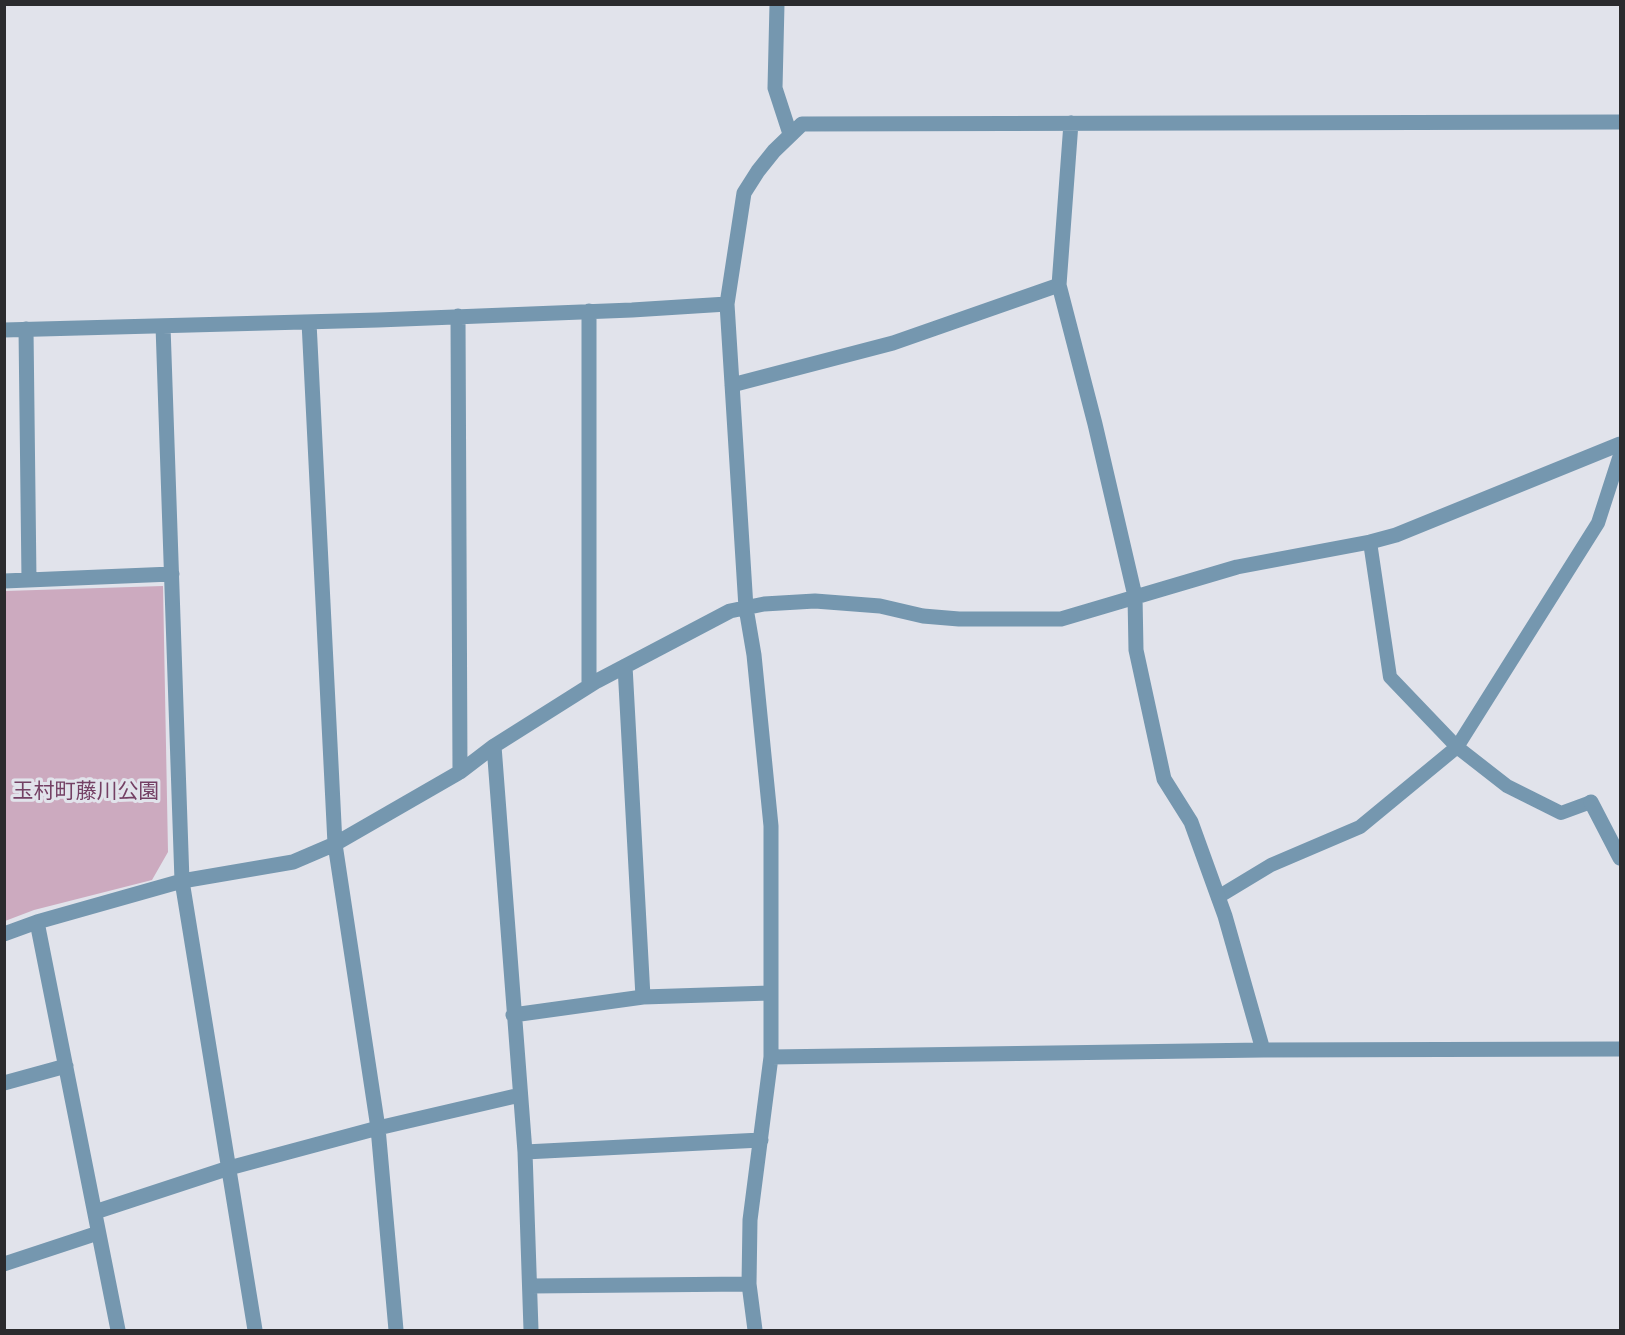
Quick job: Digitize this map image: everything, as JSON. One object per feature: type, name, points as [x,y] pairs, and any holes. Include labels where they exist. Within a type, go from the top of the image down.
[{"type":"street","points":[[777,4],[775,88],[790,134]]},
{"type":"street","points":[[755,1330],[749,1284],[750,1220],[771,1057],[771,826],[754,655],[746,608],[727,304],[744,193],[774,151],[802,124],[1620,122]]},
{"type":"street","points":[[1071,123],[1059,285],[1095,424],[1135,596],[1136,650],[1164,779],[1191,822],[1218,897],[1263,1050]]},
{"type":"street","points":[[732,385],[893,343],[1059,285]]},
{"type":"street","points":[[4,330],[589,312],[727,304]]},
{"type":"street","points":[[589,312],[589,687]]},
{"type":"street","points":[[458,316],[460,772]]},
{"type":"street","points":[[309,322],[335,844],[378,1128],[396,1330]]},
{"type":"street","points":[[163,326],[182,881],[255,1330]]},
{"type":"street","points":[[26,329],[29,580]]},
{"type":"street","points":[[4,934],[37,922],[182,881],[293,862],[335,844],[460,772],[494,746],[589,687],[730,611],[784,603],[849,602],[880,606],[923,616],[959,619],[1061,619],[1237,567],[1370,543],[1396,535],[1620,444]]},
{"type":"street","points":[[4,581],[172,574]]},
{"type":"street","points":[[625,666],[643,996]]},
{"type":"street","points":[[494,746],[525,1152],[531,1330]]},
{"type":"street","points":[[1591,802],[1620,858]]},
{"type":"street","points":[[37,922],[117,1330]]},
{"type":"street","points":[[513,1015],[643,996],[770,993]]},
{"type":"street","points":[[771,1057],[1263,1050],[1620,1049]]},
{"type":"street","points":[[4,1083],[66,1066]]},
{"type":"street","points":[[94,1212],[229,1168],[378,1128],[520,1095]]},
{"type":"street","points":[[525,1152],[761,1140]]},
{"type":"street","points":[[4,1264],[98,1233]]},
{"type":"street","points":[[530,1286],[749,1284]]},
{"type":"lane","points":[[1218,897],[1271,865],[1360,827],[1457,747],[1598,523],[1620,455]]},
{"type":"lane","points":[[1370,543],[1389,677],[1457,747],[1507,786],[1561,813],[1591,802]]},
{"type":"green space","name":"玉村町藤川公園","points":[[163,586],[168,852],[152,880],[34,910],[5,921],[5,591]]}]
